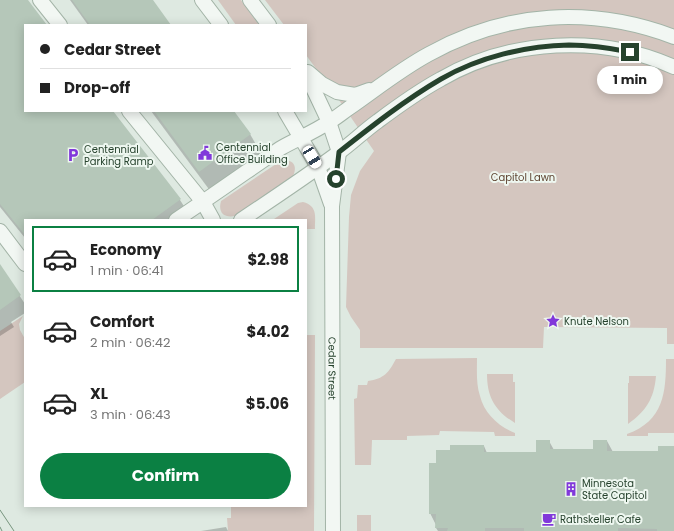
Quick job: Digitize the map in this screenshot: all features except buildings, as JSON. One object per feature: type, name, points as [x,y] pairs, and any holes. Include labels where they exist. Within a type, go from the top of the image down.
[{"type":"street","points":[[40,0],[59,24]]},
{"type":"street","points":[[202,0],[220,24]]},
{"type":"street","points":[[250,0],[268,24]]},
{"type":"street","points":[[178,219],[282,148],[329,122],[422,58],[446,45],[485,30],[525,20],[564,16],[591,18],[640,26],[658,30],[674,37]]},
{"type":"street","points":[[242,219],[339,152],[378,121],[442,79],[466,66],[489,58],[529,48],[563,45],[614,49],[645,56],[674,67]]},
{"type":"street","points":[[307,71],[322,84],[337,92],[355,95],[379,87]]},
{"type":"street","name":"Cedar Street","points":[[307,78],[329,122],[339,152],[332,206],[333,531]]},
{"type":"street","points":[[130,112],[203,202],[212,219]]},
{"type":"street","name":"Cedar Street","points":[[286,112],[318,167],[332,206]]},
{"type":"street","points":[[0,231],[24,263]]},
{"type":"green space","points":[[218,0],[241,0],[258,24],[235,24]]},
{"type":"green space","name":"Capitol Lawn","points":[[265,0],[674,0],[674,344],[667,344],[667,328],[544,327],[543,348],[360,348],[360,330],[346,307],[349,217],[351,195],[360,171],[374,151],[307,56],[307,24],[283,24]]},
{"type":"green space","points":[[285,160],[291,162],[294,166],[295,172],[292,178],[235,216],[227,216],[222,213],[220,208],[221,201],[279,162]]},
{"type":"green space","points":[[303,202],[308,204],[315,212],[315,229],[307,229],[307,219],[274,219],[298,203]]},
{"type":"green space","points":[[23,316],[19,324],[24,337],[24,383],[0,399],[0,331]]},
{"type":"green space","points":[[307,335],[315,335],[314,531],[228,531],[227,518],[231,518],[231,507],[307,507]]},
{"type":"green space","points":[[477,358],[477,382],[482,402],[493,419],[503,427],[515,433],[515,436],[495,436],[494,432],[440,431],[439,435],[407,436],[407,440],[372,440],[371,465],[355,465],[354,399],[357,398],[358,385],[367,385],[368,381],[382,377],[391,368],[396,359]]},
{"type":"green space","points":[[666,359],[674,359],[674,433],[648,433],[648,436],[627,436],[627,434],[649,421],[656,413],[663,394]]},
{"type":"green space","points":[[487,374],[513,374],[513,382],[515,382],[515,423],[502,414],[494,403],[487,382]]},
{"type":"green space","points":[[629,376],[656,376],[651,398],[648,404],[640,414],[628,424],[628,383]]},
{"type":"green space","points":[[357,515],[371,515],[371,531],[357,531]]},
{"type":"tram line","points":[[0,510],[14,531]]},
{"type":"tram line","points":[[0,527],[2,531]]},
{"type":"place","name":"Centennial Office Building","points":[[205,153]]},
{"type":"place","name":"Centennial Parking Ramp","points":[[73,155]]},
{"type":"place","name":"Knute Nelson","points":[[553,321]]},
{"type":"place","name":"Minnesota State Capitol","points":[[571,489]]},
{"type":"place","name":"Rathskeller Cafe","points":[[549,519]]},
{"type":"route","points":[[336,179],[339,152],[378,121],[419,93],[466,66],[489,58],[529,48],[570,45],[630,52]]}]
